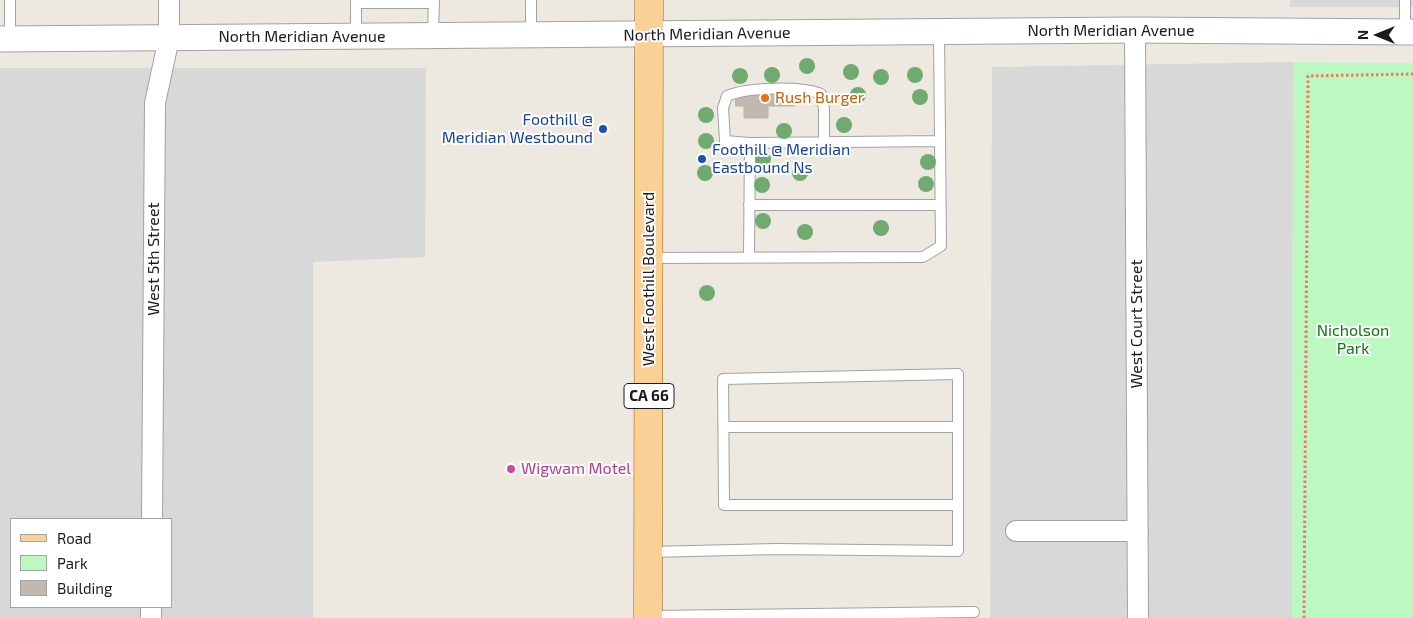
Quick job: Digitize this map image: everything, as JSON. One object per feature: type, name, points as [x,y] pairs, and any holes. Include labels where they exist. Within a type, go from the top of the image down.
[{"type":"main road","name":"West Foothill Boulevard","points":[[648,617],[649,0]]},
{"type":"street","name":"West 5th Street","points":[[152,518],[155,103],[169,38],[169,0]]},
{"type":"street","name":"North Meridian Avenue","points":[[5,39],[1135,30],[1409,32]]},
{"type":"street","name":"West Court Street","points":[[1135,30],[1138,618]]},
{"type":"street","points":[[1016,531],[1138,530]]},
{"type":"lane","points":[[5,39],[10,0]]},
{"type":"lane","points":[[531,0],[531,35]]},
{"type":"lane","points":[[1405,0],[1409,32]]},
{"type":"lane","points":[[356,37],[356,2],[434,2],[433,36]]},
{"type":"lane","points":[[649,258],[923,257],[940,246],[939,32]]},
{"type":"lane","points":[[824,142],[824,109],[821,94],[808,89],[739,91],[727,96],[723,108],[725,142],[750,143],[940,141]]},
{"type":"lane","points":[[749,257],[750,143]]},
{"type":"lane","points":[[749,205],[940,205]]},
{"type":"lane","points":[[649,552],[776,548],[958,551],[958,505],[958,374],[723,379],[724,504],[958,505]]},
{"type":"lane","points":[[724,427],[958,427]]},
{"type":"lane","points":[[648,617],[974,612]]},
{"type":"path","points":[[1304,618],[1308,76],[1413,74]]},
{"type":"shaded area","points":[[1290,0],[1413,0],[1413,7],[1290,7]]},
{"type":"shaded area","points":[[1293,62],[1292,618],[990,618],[992,67]]},
{"type":"shaded area","points":[[0,68],[426,68],[425,257],[313,262],[313,618],[0,618]]},
{"type":"green space","name":"Nicholson Park","points":[[1293,62],[1413,63],[1413,618],[1292,618]]},
{"type":"building","name":"Rush Burger","points":[[736,90],[794,90],[794,106],[768,106],[768,118],[744,118],[744,106],[736,106]]},
{"type":"place","name":"Rush Burger","points":[[765,98]]},
{"type":"place","name":"Foothill @ Meridian Westbound","points":[[603,129]]},
{"type":"place","name":"Foothill @ Meridian Eastbound Ns","points":[[702,159]]},
{"type":"place","name":"Wigwam Motel","points":[[511,469]]}]
